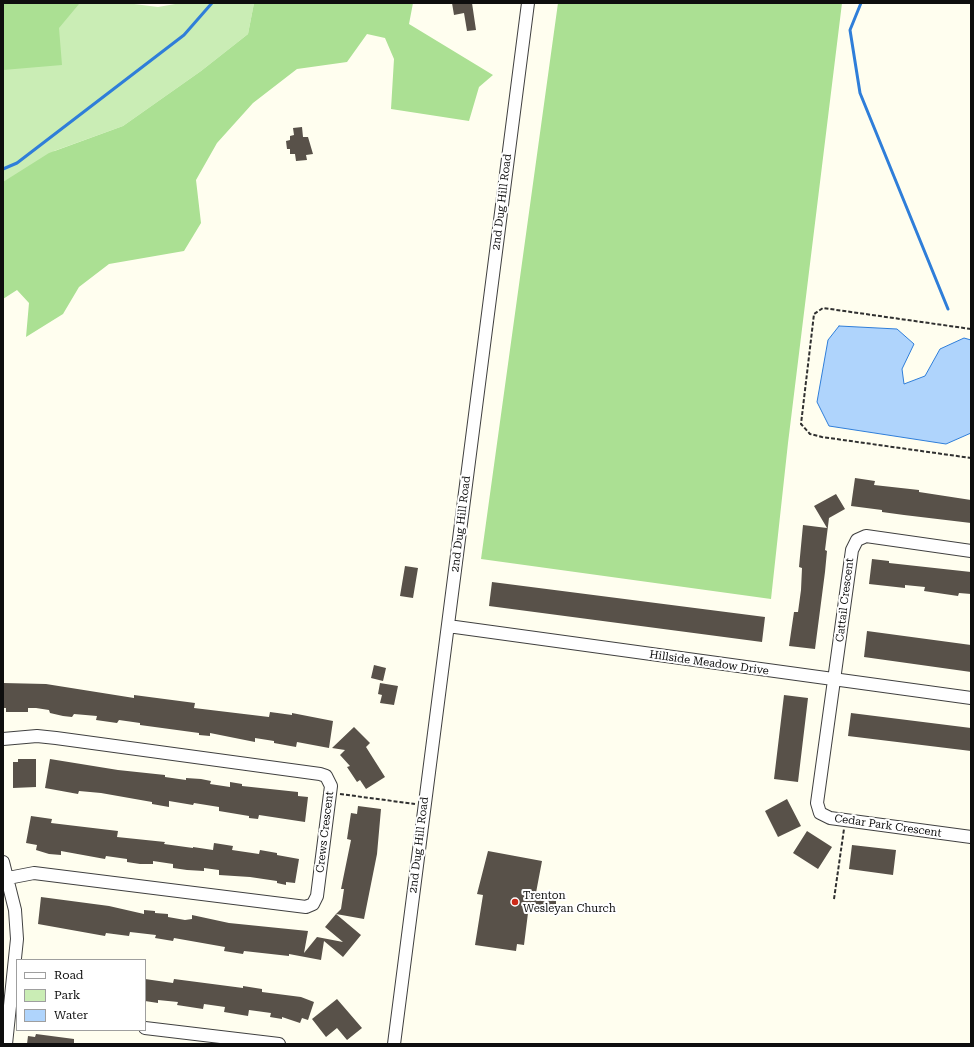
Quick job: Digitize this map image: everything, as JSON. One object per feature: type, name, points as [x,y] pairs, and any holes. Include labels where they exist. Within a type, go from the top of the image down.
[{"type":"street","name":"2nd Dug Hill Road","points":[[394,1044],[528,3]]},
{"type":"street","name":"Cattail Crescent","points":[[835,681],[852,550],[857,540],[866,536],[971,551]]},
{"type":"street","name":"Hillside Meadow Drive","points":[[448,626],[835,681],[971,698]]},
{"type":"street","name":"Cedar Park Crescent","points":[[835,681],[817,803],[820,813],[830,818],[971,837]]},
{"type":"street","name":"Crews Crescent","points":[[3,739],[23,737],[56,738],[320,774],[326,776],[330,780],[331,792],[317,896],[314,904],[306,907],[34,873],[5,878]]},
{"type":"street","points":[[3,862],[5,878],[15,910],[17,939],[16,959]]},
{"type":"street","points":[[6,1044],[14,1012],[16,963]]},
{"type":"street","points":[[146,1028],[279,1044]]},
{"type":"path","points":[[971,328],[823,308],[814,314],[801,424],[810,434],[822,437],[971,458]]},
{"type":"path","points":[[331,792],[424,806]]},
{"type":"path","points":[[834,899],[845,820]]},
{"type":"green space","points":[[3,3],[126,3],[158,7],[181,3],[254,3],[248,34],[201,71],[123,126],[54,151],[3,292]]},
{"type":"green space","points":[[3,3],[84,3],[79,4],[59,28],[62,65],[3,70]]},
{"type":"green space","points":[[254,3],[413,3],[409,24],[493,75],[479,87],[469,121],[391,109],[394,59],[385,38],[367,34],[347,62],[297,69],[253,103],[217,143],[196,180],[201,223],[184,251],[109,264],[79,287],[63,314],[26,337],[29,303],[17,290],[3,299],[3,182],[49,153],[123,126],[201,71],[248,34]]},
{"type":"green space","points":[[558,3],[842,3],[788,443],[771,599],[481,559]]},
{"type":"water","points":[[839,326],[897,329],[914,344],[902,369],[904,384],[925,376],[940,349],[964,338],[971,340],[971,433],[946,444],[829,426],[817,402],[828,340]]},
{"type":"building","points":[[452,3],[472,3],[476,30],[467,31],[464,13],[454,15]]},
{"type":"building","points":[[302,127],[303,137],[308,137],[313,154],[306,155],[307,160],[296,161],[295,154],[290,154],[290,149],[287,149],[286,141],[290,140],[290,136],[294,135],[293,128]]},
{"type":"building","points":[[855,478],[875,481],[874,485],[919,490],[919,492],[971,500],[971,523],[882,512],[882,510],[851,506]]},
{"type":"building","points":[[836,494],[845,509],[829,518],[825,550],[827,551],[825,572],[815,649],[789,646],[794,612],[798,612],[801,590],[802,568],[799,567],[803,525],[827,528],[814,506]]},
{"type":"building","points":[[872,559],[889,561],[889,563],[971,572],[971,594],[959,593],[958,596],[924,591],[925,587],[905,585],[905,588],[869,584]]},
{"type":"building","points":[[405,566],[418,568],[413,598],[400,596]]},
{"type":"building","points":[[492,582],[765,617],[762,642],[489,606]]},
{"type":"building","points":[[867,631],[971,645],[971,672],[864,657]]},
{"type":"building","points":[[374,665],[386,668],[383,681],[371,678]]},
{"type":"building","points":[[3,683],[46,684],[134,698],[134,695],[195,703],[194,708],[269,717],[270,712],[292,715],[292,713],[333,721],[329,748],[297,742],[296,747],[255,738],[255,742],[210,733],[210,736],[199,735],[199,733],[140,725],[140,723],[119,720],[117,723],[96,720],[97,716],[74,714],[72,717],[63,716],[50,713],[49,710],[36,708],[28,708],[28,712],[6,712],[6,708],[3,708]]},
{"type":"building","points":[[380,683],[398,686],[394,705],[380,703],[382,695],[378,694]]},
{"type":"building","points":[[784,695],[808,698],[798,782],[774,779]]},
{"type":"building","points":[[851,713],[971,728],[971,751],[848,736]]},
{"type":"building","points":[[354,727],[370,743],[366,747],[385,777],[366,789],[360,780],[357,782],[347,767],[350,766],[340,755],[345,750],[332,748]]},
{"type":"building","points":[[18,759],[36,759],[36,787],[13,788],[13,762],[18,762]]},
{"type":"building","points":[[50,759],[118,770],[165,775],[165,777],[186,780],[186,778],[201,779],[211,781],[210,784],[230,787],[230,782],[242,784],[242,786],[298,792],[298,796],[308,797],[305,822],[259,815],[258,819],[249,818],[249,816],[219,811],[219,807],[194,803],[193,805],[169,801],[169,807],[152,804],[152,802],[101,793],[79,791],[78,794],[45,788]]},
{"type":"building","points":[[787,799],[801,826],[778,837],[765,811]]},
{"type":"building","points":[[358,806],[381,809],[377,854],[364,919],[336,914],[341,909],[344,889],[341,889],[351,840],[347,839],[351,813],[357,814]]},
{"type":"building","points":[[31,816],[52,819],[51,823],[118,831],[117,837],[165,842],[164,844],[213,850],[214,843],[233,846],[232,850],[259,854],[260,850],[277,853],[277,855],[299,859],[295,883],[286,882],[286,885],[277,883],[277,881],[250,877],[219,875],[219,870],[204,868],[204,871],[173,868],[173,864],[153,861],[153,864],[140,864],[127,862],[127,859],[106,856],[105,859],[61,851],[61,855],[49,854],[36,850],[37,845],[26,843]]},
{"type":"building","points":[[807,831],[832,847],[818,869],[793,853]]},
{"type":"building","points":[[852,845],[896,850],[893,875],[849,869]]},
{"type":"building","name":"Trenton Wesleyan Church","points":[[488,851],[542,861],[535,898],[556,901],[556,908],[529,905],[524,945],[517,944],[516,951],[475,945],[483,895],[477,894]]},
{"type":"building","points":[[41,897],[109,906],[144,914],[144,910],[155,911],[155,913],[168,914],[168,917],[185,920],[192,919],[192,915],[229,923],[308,931],[304,953],[317,937],[343,942],[325,927],[336,914],[361,935],[343,957],[324,941],[321,960],[289,954],[289,956],[244,951],[243,954],[224,951],[225,947],[174,938],[173,941],[155,938],[156,935],[130,932],[129,936],[106,933],[105,936],[38,924]]},
{"type":"building","points":[[146,979],[173,983],[174,979],[243,988],[243,986],[262,989],[262,992],[301,997],[314,1002],[308,1020],[302,1018],[300,1023],[282,1017],[282,1019],[270,1017],[271,1013],[249,1010],[248,1016],[224,1012],[225,1007],[204,1004],[203,1009],[177,1005],[178,1002],[158,1000],[158,1003],[146,1001]]},
{"type":"building","points":[[337,999],[362,1028],[347,1040],[337,1028],[326,1037],[312,1019]]},
{"type":"building","points":[[36,1034],[74,1039],[74,1044],[27,1044],[28,1036],[35,1037]]},
{"type":"waterway","points":[[3,169],[17,163],[184,35],[212,3]]},
{"type":"waterway","points":[[861,3],[850,30],[860,93],[948,309]]},
{"type":"place","name":"Trenton Wesleyan Church","points":[[515,902]]}]
